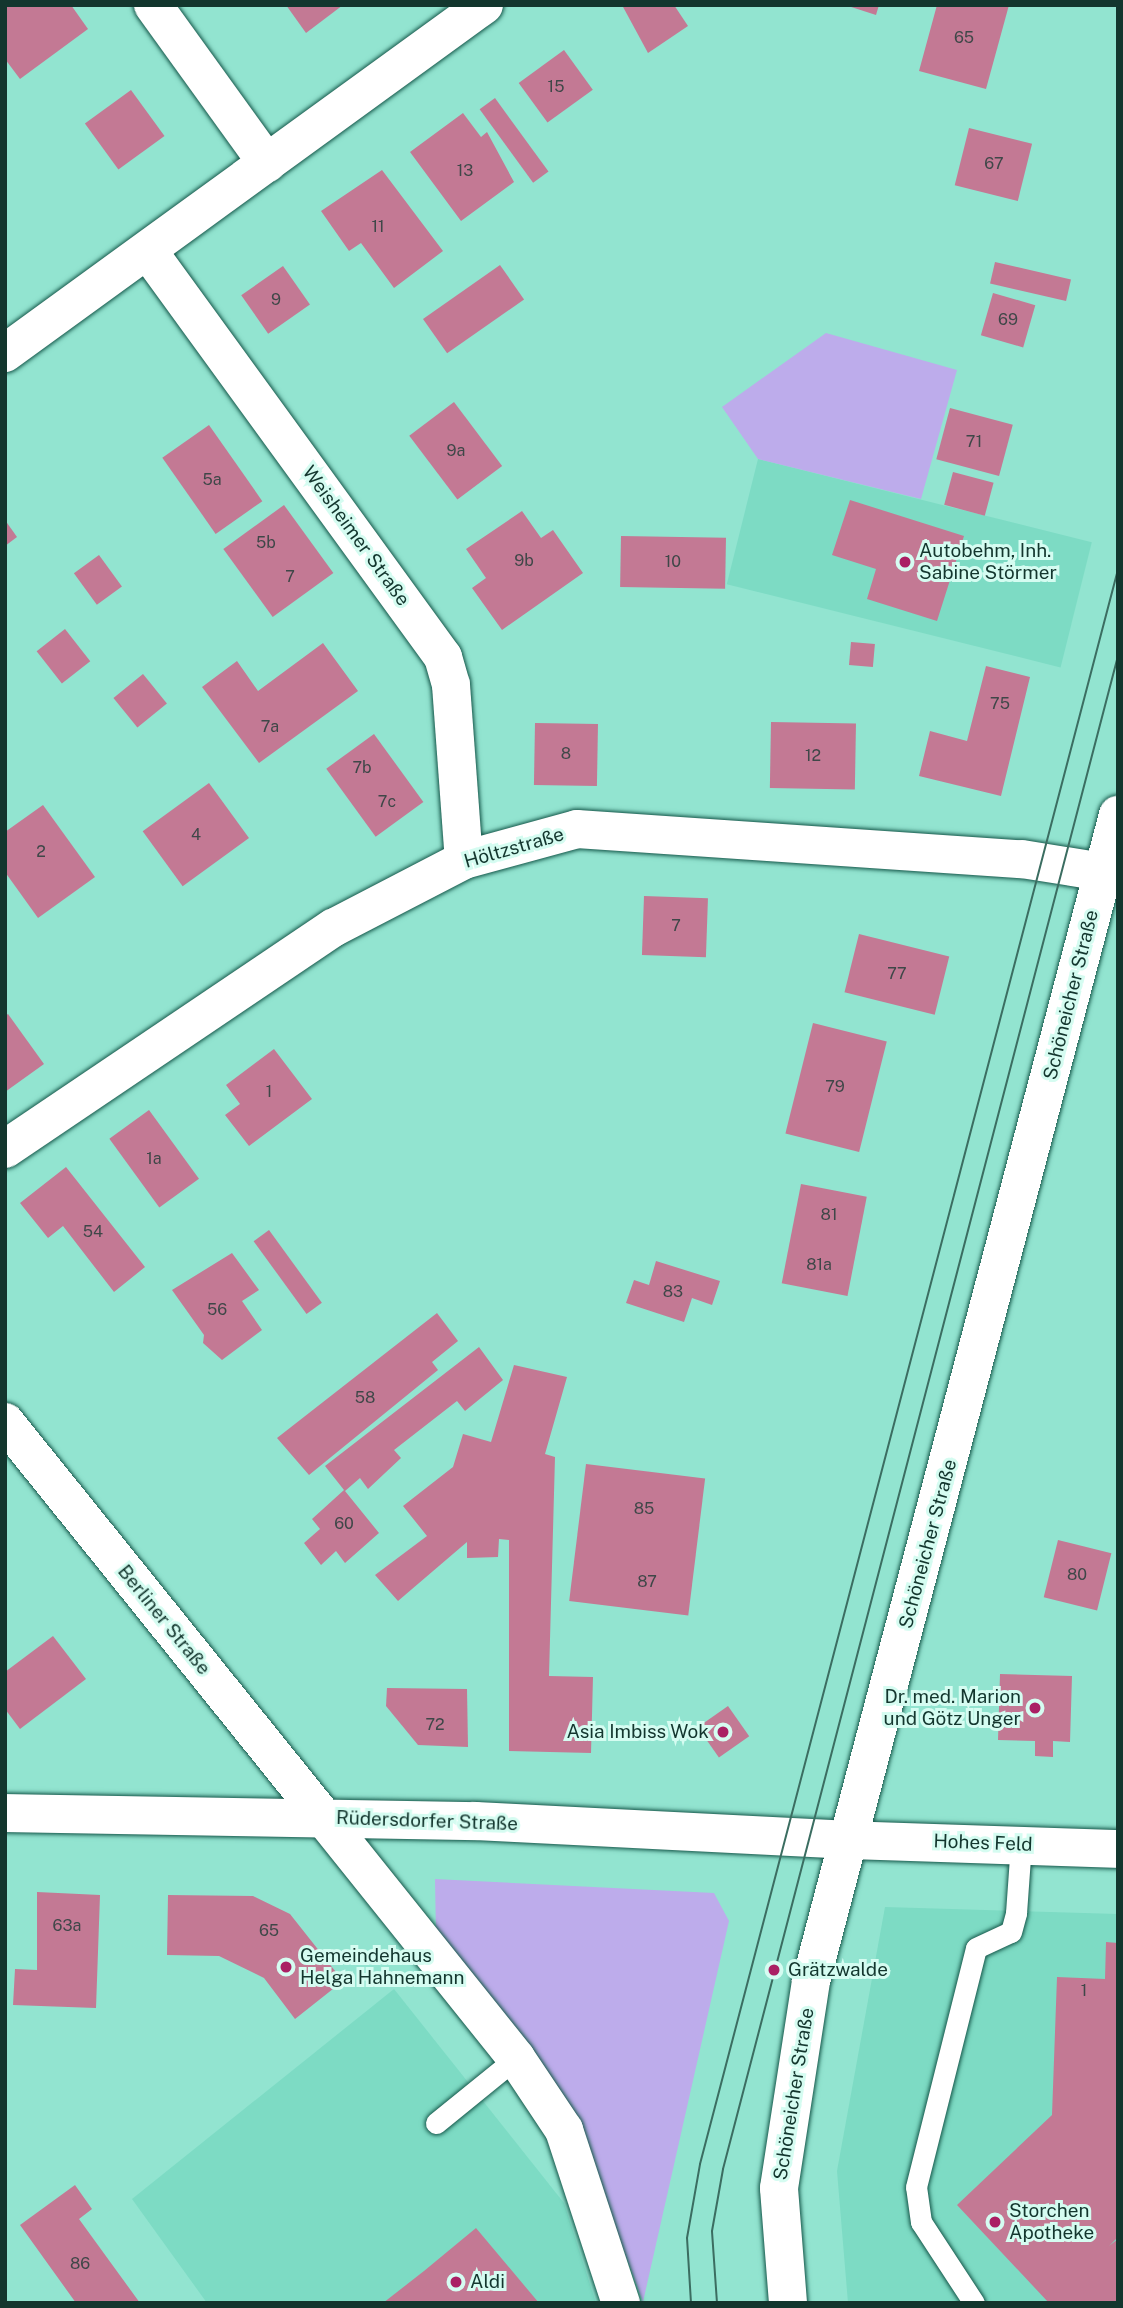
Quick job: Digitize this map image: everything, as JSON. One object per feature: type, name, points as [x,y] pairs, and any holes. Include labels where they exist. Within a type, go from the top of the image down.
[{"type":"street","points":[[153,5],[267,163]]},
{"type":"street","points":[[5,354],[484,5]]},
{"type":"street","name":"Weisheimer Straße","points":[[148,251],[443,657],[451,685],[464,860]]},
{"type":"street","name":"Schöneicher Straße","points":[[785,2291],[783,2150],[811,1981],[1118,815]]},
{"type":"street","name":"Höltzstraße","points":[[5,1149],[333,928],[464,860],[577,829],[1022,859],[1102,872]]},
{"type":"street","name":"Berliner Straße","points":[[5,1422],[516,2058],[564,2130],[621,2303]]},
{"type":"street","name":"Rüdersdorfer Straße","points":[[5,1813],[323,1818],[848,1840]]},
{"type":"street","name":"Hohes Feld","points":[[848,1840],[1118,1849]]},
{"type":"lane","points":[[974,2303],[921,2222],[916,2187],[976,1948],[1011,1932],[1016,1913],[1021,1844]]},
{"type":"lane","points":[[436,2123],[516,2058]]},
{"type":"shaded area","points":[[826,333],[957,370],[921,499],[758,459],[722,407]]},
{"type":"shaded area","points":[[758,459],[1092,542],[1061,667],[727,584]]},
{"type":"shaded area","points":[[435,1879],[714,1893],[729,1921],[643,2302],[584,2144],[436,1936]]},
{"type":"shaded area","points":[[885,1907],[1118,1914],[1118,2303],[848,2303],[837,2171]]},
{"type":"shaded area","name":"Aldi","points":[[394,1989],[564,2203],[596,2303],[207,2303],[132,2199]]},
{"type":"building","points":[[5,5],[71,5],[88,29],[20,79],[5,59]]},
{"type":"building","points":[[286,5],[343,5],[306,33]]},
{"type":"building","points":[[622,5],[674,5],[688,26],[648,53]]},
{"type":"building","points":[[845,5],[879,5],[876,15]]},
{"type":"building","points":[[937,5],[1009,5],[986,89],[919,71]]},
{"type":"building","points":[[564,50],[593,90],[547,123],[519,83]]},
{"type":"building","points":[[131,90],[165,136],[118,170],[85,124]]},
{"type":"building","points":[[495,98],[548,172],[533,183],[480,109]]},
{"type":"building","points":[[463,113],[481,137],[487,132],[514,182],[461,221],[410,152]]},
{"type":"building","points":[[969,128],[1032,144],[1018,201],[955,185]]},
{"type":"building","points":[[382,170],[443,251],[394,288],[361,243],[349,251],[321,211]]},
{"type":"building","points":[[995,262],[1071,280],[1066,301],[990,283]]},
{"type":"building","points":[[500,265],[524,299],[447,353],[423,319]]},
{"type":"building","points":[[283,266],[310,305],[268,334],[241,295]]},
{"type":"building","points":[[993,293],[1035,305],[1023,347],[981,335]]},
{"type":"building","points":[[454,402],[502,466],[457,500],[409,436]]},
{"type":"building","points":[[950,408],[1013,425],[999,476],[936,459]]},
{"type":"building","points":[[209,425],[262,501],[216,534],[162,458]]},
{"type":"building","points":[[953,472],[994,483],[985,516],[944,505]]},
{"type":"building","name":"Autobehm, Inh. Sabine Störmer","points":[[850,500],[964,536],[937,621],[867,599],[876,569],[832,555]]},
{"type":"building","points":[[284,505],[333,573],[273,617],[223,549]]},
{"type":"building","points":[[522,511],[541,538],[553,530],[583,573],[502,630],[472,588],[486,578],[466,549]]},
{"type":"building","points":[[5,520],[17,537],[5,546]]},
{"type":"building","points":[[621,536],[726,538],[725,589],[620,587]]},
{"type":"building","points":[[99,555],[122,587],[97,605],[74,573]]},
{"type":"building","points":[[65,629],[90,661],[62,683],[37,651]]},
{"type":"building","points":[[851,642],[875,644],[873,667],[849,665]]},
{"type":"building","points":[[323,643],[358,691],[259,763],[202,687],[237,661],[258,691]]},
{"type":"building","points":[[986,666],[1030,677],[1001,796],[919,776],[930,731],[967,741]]},
{"type":"building","points":[[143,674],[167,704],[137,727],[113,698]]},
{"type":"building","points":[[771,722],[856,723],[855,789],[770,788]]},
{"type":"building","points":[[535,723],[598,724],[597,786],[534,785]]},
{"type":"building","points":[[374,734],[423,802],[376,837],[326,769]]},
{"type":"building","points":[[209,783],[249,838],[183,886],[143,831]]},
{"type":"building","points":[[43,805],[95,877],[38,918],[5,872],[5,832]]},
{"type":"building","points":[[644,896],[708,898],[706,957],[642,955]]},
{"type":"building","points":[[859,934],[949,956],[935,1015],[844,992]]},
{"type":"building","points":[[8,1014],[44,1064],[5,1092],[5,1016]]},
{"type":"building","points":[[813,1023],[887,1041],[859,1152],[785,1134]]},
{"type":"building","points":[[274,1049],[312,1099],[249,1146],[225,1115],[240,1104],[226,1085]]},
{"type":"building","points":[[149,1110],[199,1179],[159,1208],[109,1139]]},
{"type":"building","points":[[66,1167],[145,1267],[114,1292],[63,1226],[48,1238],[20,1203]]},
{"type":"building","points":[[801,1184],[867,1197],[847,1296],[782,1283]]},
{"type":"building","points":[[269,1230],[322,1303],[307,1314],[254,1241]]},
{"type":"building","points":[[232,1253],[259,1290],[242,1301],[262,1330],[222,1360],[203,1343],[204,1335],[172,1290]]},
{"type":"building","points":[[656,1261],[720,1281],[712,1305],[692,1298],[684,1322],[626,1303],[634,1280],[649,1285]]},
{"type":"building","points":[[437,1313],[458,1341],[432,1362],[438,1370],[309,1475],[277,1438]]},
{"type":"building","points":[[479,1347],[503,1380],[465,1411],[457,1401],[394,1450],[401,1458],[368,1489],[360,1478],[345,1491],[379,1533],[345,1563],[336,1551],[321,1565],[304,1543],[320,1529],[312,1519],[344,1490],[325,1466]]},
{"type":"building","points":[[514,1365],[567,1377],[545,1454],[555,1457],[549,1676],[593,1677],[591,1753],[509,1751],[509,1540],[499,1539],[498,1557],[467,1558],[467,1542],[398,1601],[375,1575],[427,1536],[403,1506],[453,1467],[463,1434],[491,1442]]},
{"type":"building","points":[[586,1464],[705,1479],[688,1616],[569,1601]]},
{"type":"building","points":[[1058,1540],[1111,1553],[1097,1611],[1044,1597]]},
{"type":"building","points":[[53,1636],[86,1679],[20,1729],[5,1709],[5,1672]]},
{"type":"building","name":"Dr. med. Marion und Götz Unger","points":[[1000,1674],[1072,1676],[1070,1742],[1053,1741],[1053,1757],[1035,1756],[1035,1741],[998,1740]]},
{"type":"building","points":[[387,1688],[467,1689],[468,1747],[418,1745],[386,1706]]},
{"type":"building","name":"Asia Imbiss Wok","points":[[728,1706],[749,1736],[719,1758],[698,1727]]},
{"type":"building","points":[[37,1892],[100,1895],[96,2008],[13,2005],[15,1969],[37,1970]]},
{"type":"building","name":"Gemeindehaus Helga Hahnemann","points":[[168,1895],[253,1896],[290,1914],[343,1981],[295,2019],[264,1978],[219,1956],[167,1955]]},
{"type":"building","points":[[1106,1942],[1118,1943],[1118,2237],[1109,2246],[1118,2239],[1118,2303],[1049,2303],[957,2205],[1052,2115],[1057,1977],[1105,1979]]},
{"type":"building","points":[[75,2185],[92,2209],[79,2219],[140,2303],[76,2303],[20,2225]]},
{"type":"building","name":"Aldi","points":[[476,2228],[539,2303],[383,2303],[424,2271]]},
{"type":"tram line","points":[[691,2303],[687,2238],[700,2164],[1118,570]]},
{"type":"tram line","points":[[717,2303],[712,2231],[723,2169],[1118,656]]},
{"type":"place","name":"Autobehm, Inh. Sabine Störmer","points":[[905,562]]},
{"type":"place","name":"Dr. med. Marion und Götz Unger","points":[[1035,1708]]},
{"type":"place","name":"Asia Imbiss Wok","points":[[723,1732]]},
{"type":"place","name":"Gemeindehaus Helga Hahnemann","points":[[286,1967]]},
{"type":"place","name":"Grätzwalde","points":[[774,1970]]},
{"type":"place","name":"Storchen Apotheke","points":[[995,2222]]},
{"type":"place","name":"Aldi","points":[[456,2282]]}]
